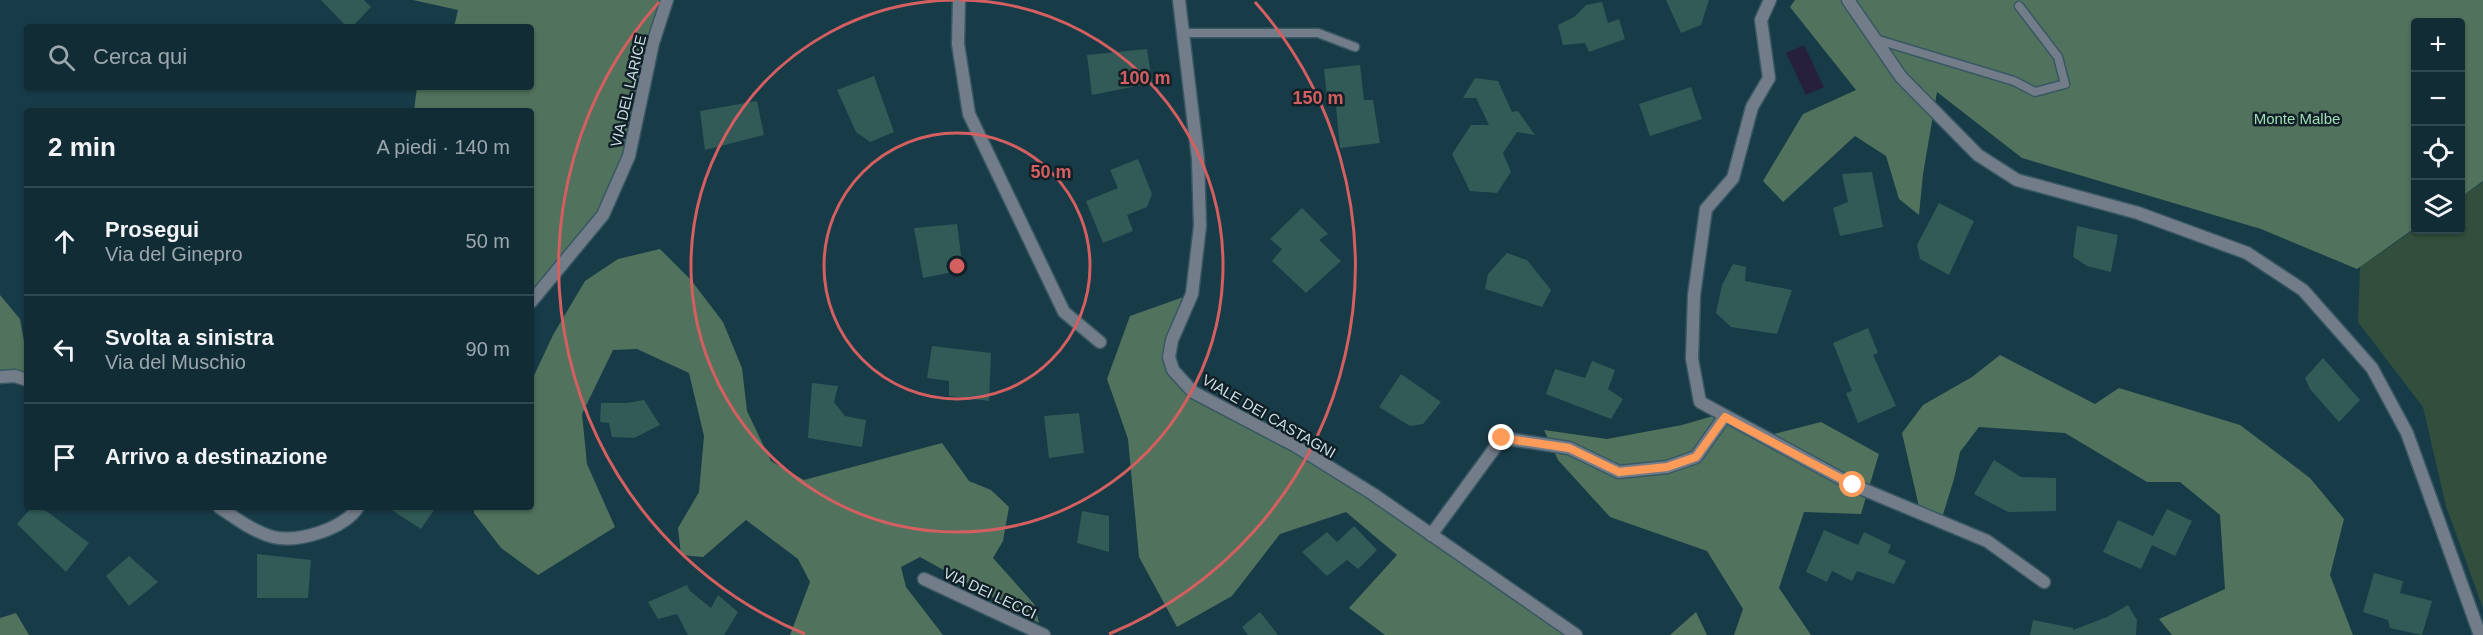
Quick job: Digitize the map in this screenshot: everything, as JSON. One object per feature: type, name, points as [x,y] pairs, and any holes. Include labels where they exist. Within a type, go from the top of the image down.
[{"type":"street","name":"VIA DEL LARICE","points":[[534,298],[603,215],[629,156],[653,43],[667,0]]},
{"type":"street","points":[[959,0],[958,44],[969,114],[1064,312],[1100,342]]},
{"type":"street","name":"VIALE DEI CASTAGNI","points":[[1179,0],[1198,159],[1200,226],[1192,294],[1172,339],[1169,357],[1173,370],[1193,392],[1294,445],[1373,494],[1576,635]]},
{"type":"street","points":[[1770,0],[1761,21],[1769,78],[1752,107],[1733,178],[1706,209],[1694,295],[1692,359],[1700,402],[1853,485],[1987,541],[2044,582]]},
{"type":"street","points":[[1848,0],[1901,78],[1978,155],[2017,180],[2138,213],[2247,253],[2303,290],[2372,368],[2407,433],[2480,635]]},
{"type":"street","points":[[0,377],[15,376],[24,379]]},
{"type":"street","points":[[1431,535],[1502,438],[1569,448],[1619,472],[1667,467],[1696,457],[1725,417]]},
{"type":"street","points":[[223,510],[239,521],[273,537],[301,537],[334,528],[356,510]]},
{"type":"street","name":"VIA DEI LECCI","points":[[924,579],[1044,635]]},
{"type":"lane","points":[[1875,39],[2014,81],[2035,92],[2065,84],[2058,57],[2019,6]]},
{"type":"lane","points":[[1182,33],[1318,33],[1355,47]]},
{"type":"green space","points":[[413,0],[668,0],[629,156],[599,220],[534,298],[534,108],[414,108],[417,90],[534,90],[534,24],[455,24],[458,10]]},
{"type":"green space","name":"Monte Malbe","points":[[1795,0],[2483,0],[2483,181],[2465,194],[2465,18],[2411,18],[2411,231],[2357,269],[2261,229],[2022,158],[1937,92],[1923,174],[1919,215],[1899,199],[1886,156],[1855,136],[1783,202],[1763,181],[1803,114],[1856,90],[1790,7]]},
{"type":"green space","points":[[2483,182],[2483,608],[2446,506],[2423,407],[2358,322],[2360,267],[2411,232],[2411,234],[2465,234],[2465,194]]},
{"type":"green space","points":[[660,249],[691,280],[723,322],[742,368],[747,411],[771,461],[804,480],[942,443],[969,481],[991,490],[1009,507],[1003,541],[993,558],[1034,604],[1039,623],[920,557],[901,567],[906,587],[943,635],[790,635],[810,582],[798,559],[746,520],[703,557],[681,555],[678,528],[699,492],[704,436],[689,373],[637,349],[613,350],[582,414],[587,464],[615,527],[538,575],[501,548],[474,510],[534,510],[534,376],[553,335],[585,281],[618,259]]},
{"type":"green space","points":[[1192,294],[1169,357],[1193,392],[1294,445],[1576,635],[1385,635],[1349,608],[1397,555],[1346,512],[1280,534],[1232,596],[1177,627],[1139,557],[1128,439],[1107,379],[1130,316]]},
{"type":"green space","points":[[0,295],[20,319],[24,341],[24,380],[0,377]]},
{"type":"green space","points":[[2000,355],[2095,404],[2119,388],[2240,425],[2310,478],[2344,519],[2330,575],[2353,635],[2172,635],[2159,619],[2225,589],[2220,515],[2180,482],[2147,482],[2065,433],[1979,427],[1960,452],[1941,521],[1920,511],[1902,433],[1923,405],[1972,377]]},
{"type":"green space","points":[[1720,414],[1762,437],[1821,422],[1879,454],[1861,514],[1804,512],[1779,588],[1811,635],[1734,635],[1743,609],[1707,551],[1610,517],[1558,460],[1544,430],[1607,439],[1682,425]]},
{"type":"green space","points":[[1696,612],[1707,635],[1670,635]]},
{"type":"green space","points":[[16,613],[29,635],[0,635],[0,618]]},
{"type":"shaded area","points":[[1804,45],[1824,87],[1806,95],[1786,53]]},
{"type":"building","points":[[321,0],[364,0],[371,7],[355,24],[344,24]]},
{"type":"building","points":[[1666,0],[1709,0],[1701,25],[1681,33]]},
{"type":"building","points":[[1602,2],[1608,23],[1619,19],[1625,39],[1589,52],[1585,43],[1563,45],[1558,25],[1574,17],[1586,5]]},
{"type":"building","points":[[1147,49],[1152,83],[1092,95],[1087,55]]},
{"type":"building","points":[[1360,65],[1364,100],[1373,100],[1380,143],[1340,148],[1336,106],[1328,107],[1324,69]]},
{"type":"building","points":[[874,76],[894,132],[870,142],[856,132],[837,90]]},
{"type":"building","points":[[1475,78],[1498,81],[1512,112],[1518,111],[1535,135],[1517,132],[1503,153],[1511,172],[1497,193],[1470,191],[1452,154],[1471,125],[1489,125],[1476,98],[1463,98]]},
{"type":"building","points":[[1691,87],[1702,119],[1650,136],[1639,104]]},
{"type":"building","points":[[757,101],[764,135],[705,150],[700,111]]},
{"type":"building","points":[[1138,159],[1152,194],[1147,207],[1127,215],[1133,231],[1103,243],[1086,201],[1118,188],[1110,170]]},
{"type":"building","points":[[1872,172],[1883,227],[1840,236],[1833,208],[1848,202],[1842,174]]},
{"type":"building","points":[[1939,203],[1974,221],[1949,275],[1920,259],[1917,245]]},
{"type":"building","points":[[1302,208],[1328,234],[1319,240],[1341,261],[1306,293],[1272,261],[1282,249],[1270,239]]},
{"type":"building","points":[[957,224],[963,270],[923,278],[914,228]]},
{"type":"building","points":[[2077,226],[2118,235],[2111,272],[2087,266],[2073,257]]},
{"type":"building","points":[[1507,253],[1527,260],[1551,290],[1542,307],[1485,289],[1488,274]]},
{"type":"building","points":[[1733,264],[1746,267],[1745,281],[1792,290],[1777,334],[1731,327],[1716,313],[1722,285]]},
{"type":"building","points":[[1868,328],[1878,353],[1873,355],[1896,406],[1858,423],[1846,393],[1852,391],[1833,343]]},
{"type":"building","points":[[932,346],[991,353],[989,401],[949,396],[949,381],[927,378]]},
{"type":"building","points":[[2323,358],[2360,400],[2339,422],[2310,389],[2305,378]]},
{"type":"building","points":[[1592,361],[1615,370],[1608,389],[1623,399],[1611,419],[1546,394],[1555,369],[1585,378]]},
{"type":"building","points":[[1401,374],[1441,402],[1423,424],[1410,426],[1379,407]]},
{"type":"building","points":[[812,383],[838,386],[834,402],[845,416],[866,420],[862,447],[808,438]]},
{"type":"building","points":[[644,400],[660,425],[634,438],[612,437],[609,423],[600,422],[601,403],[627,403]]},
{"type":"building","points":[[1079,413],[1084,453],[1049,458],[1044,416]]},
{"type":"building","points":[[1994,460],[2021,477],[2056,478],[2056,511],[2008,512],[1974,494]]},
{"type":"building","points":[[2167,509],[2192,521],[2175,556],[2152,545],[2141,569],[2103,552],[2118,520],[2153,536]]},
{"type":"building","points":[[29,510],[45,510],[89,543],[66,572],[17,524]]},
{"type":"building","points":[[392,510],[434,510],[421,529]]},
{"type":"building","points":[[1082,511],[1109,516],[1109,552],[1077,543]]},
{"type":"building","points":[[1354,526],[1377,550],[1358,569],[1347,560],[1327,576],[1302,552],[1327,532],[1337,542]]},
{"type":"building","points":[[1824,530],[1858,545],[1864,532],[1891,545],[1888,553],[1906,561],[1894,584],[1857,571],[1852,581],[1832,571],[1827,582],[1806,572]]},
{"type":"building","points":[[257,554],[311,560],[308,598],[257,598]]},
{"type":"building","points":[[129,556],[158,582],[129,606],[106,576]]},
{"type":"building","points":[[2374,573],[2403,581],[2400,593],[2432,601],[2422,635],[2390,628],[2388,620],[2363,612]]},
{"type":"building","points":[[687,585],[690,591],[711,608],[718,595],[738,612],[724,635],[688,635],[677,614],[658,619],[648,602]]},
{"type":"building","points":[[2128,605],[2137,620],[2136,635],[2030,635],[2033,620],[2073,628],[2073,630],[2107,617]]},
{"type":"building","points":[[1260,612],[1278,635],[1248,635],[1242,627]]},
{"type":"route","points":[[1502,438],[1569,448],[1619,472],[1667,467],[1696,457],[1725,417],[1853,485]]}]
